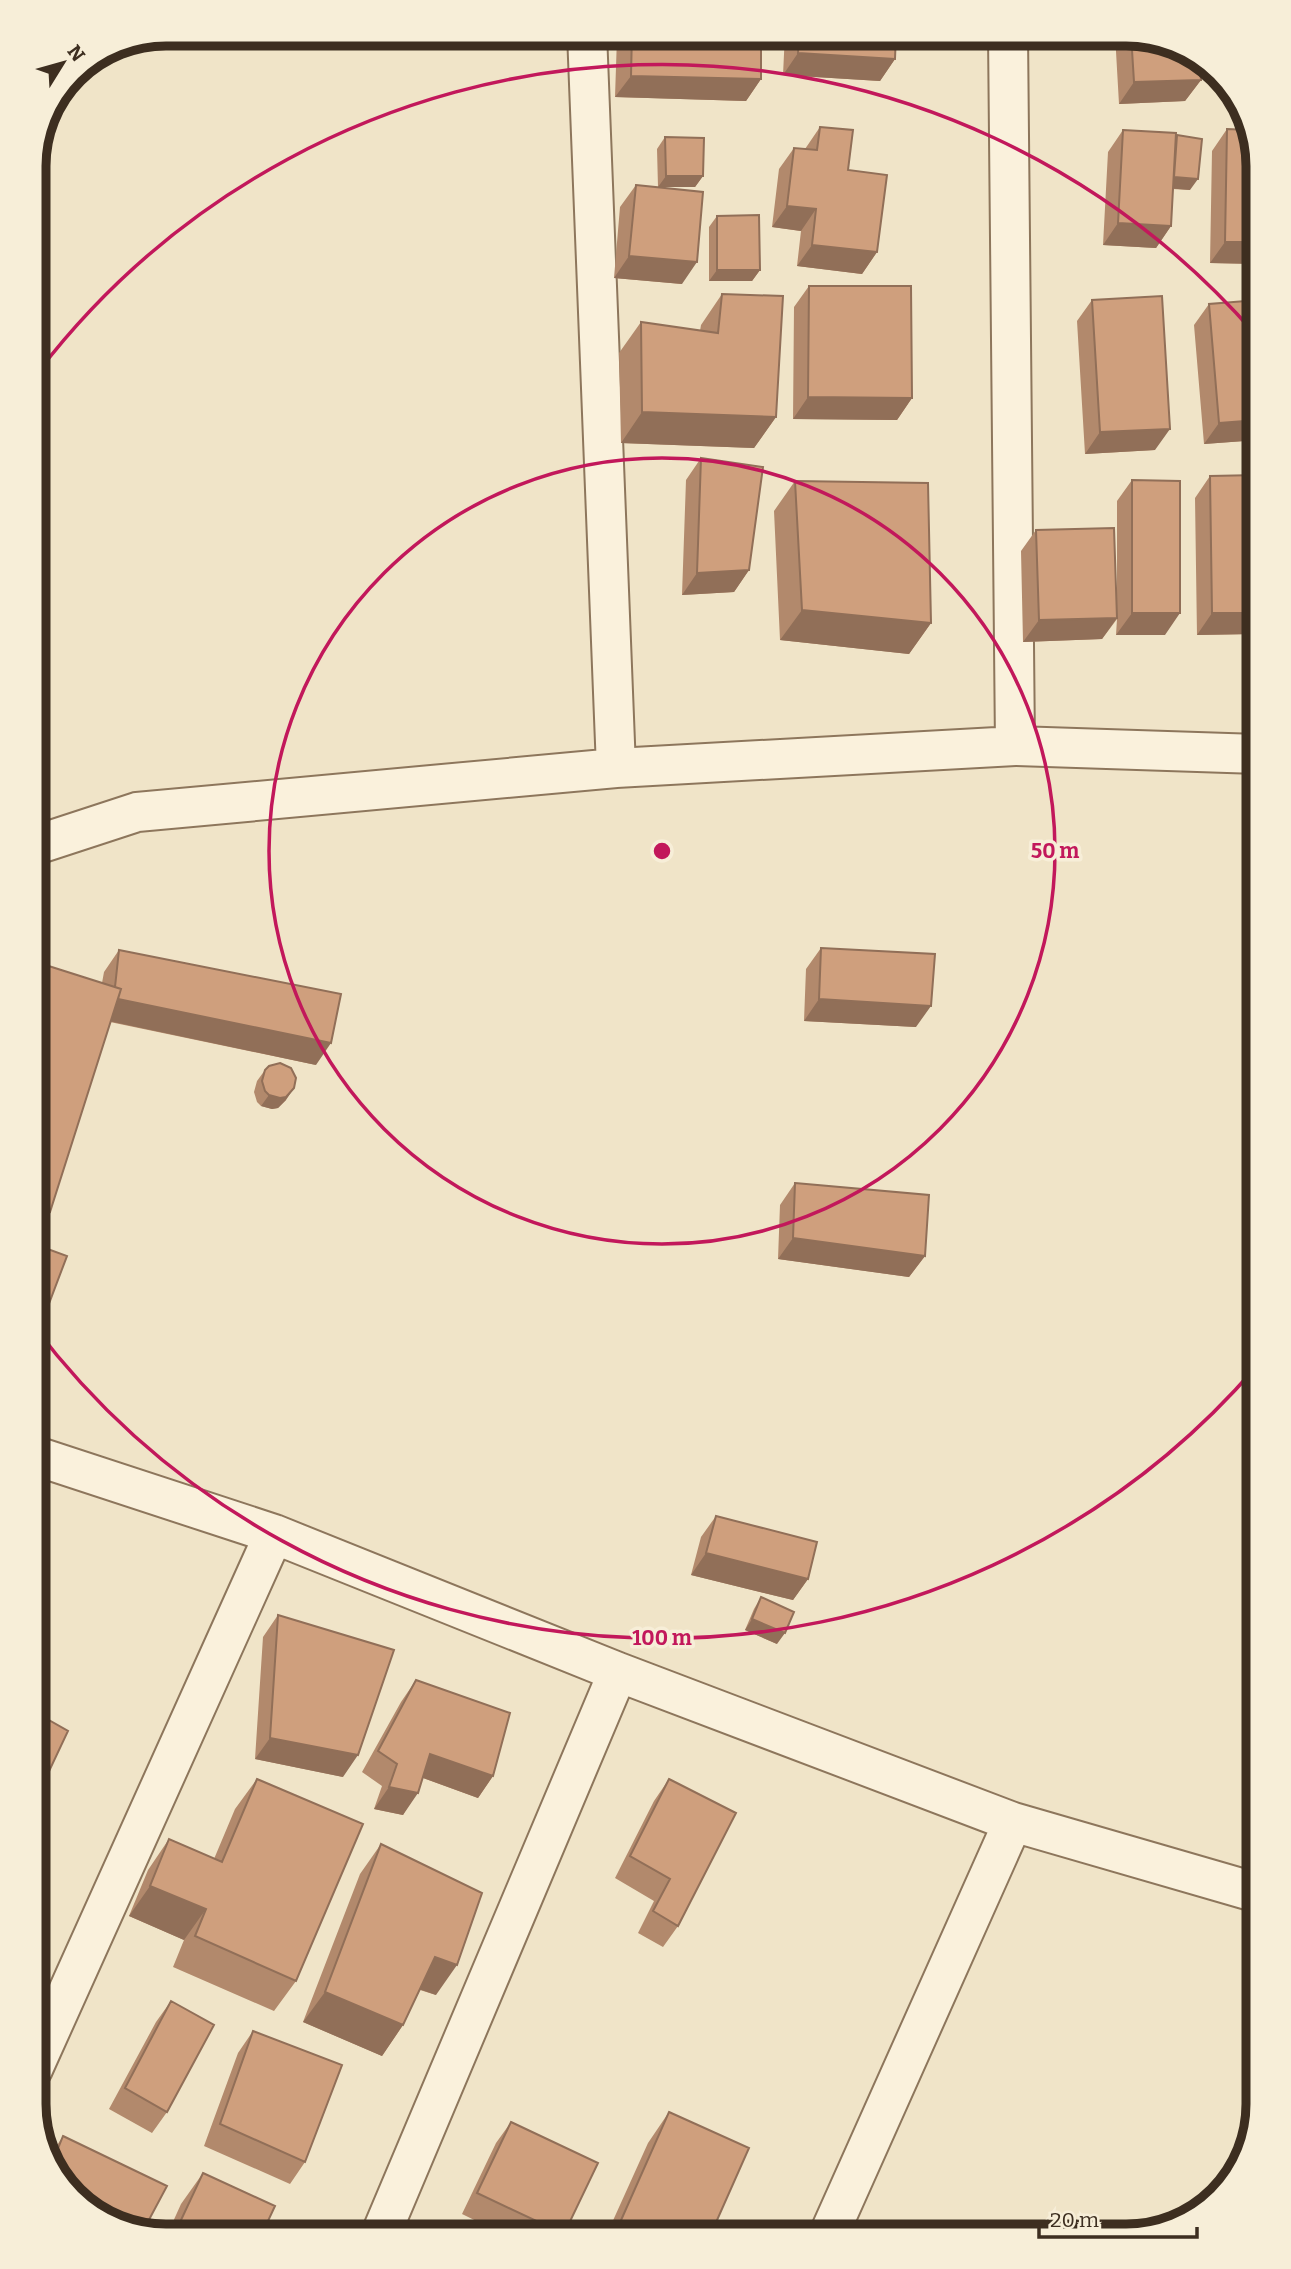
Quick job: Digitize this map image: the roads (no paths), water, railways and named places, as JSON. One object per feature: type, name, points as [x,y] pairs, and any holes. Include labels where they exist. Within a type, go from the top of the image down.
[{"type":"street","points":[[588,46],[616,768]]},
{"type":"street","points":[[1008,46],[1015,746]]},
{"type":"street","points":[[46,842],[137,812],[616,768],[1015,746],[1246,754]]},
{"type":"street","points":[[46,1459],[274,1534],[618,1672],[1013,1822],[1246,1890]]},
{"type":"street","points":[[46,2039],[274,1534]]},
{"type":"street","points":[[385,2223],[618,1672]]},
{"type":"street","points":[[833,2224],[1013,1822]]}]
